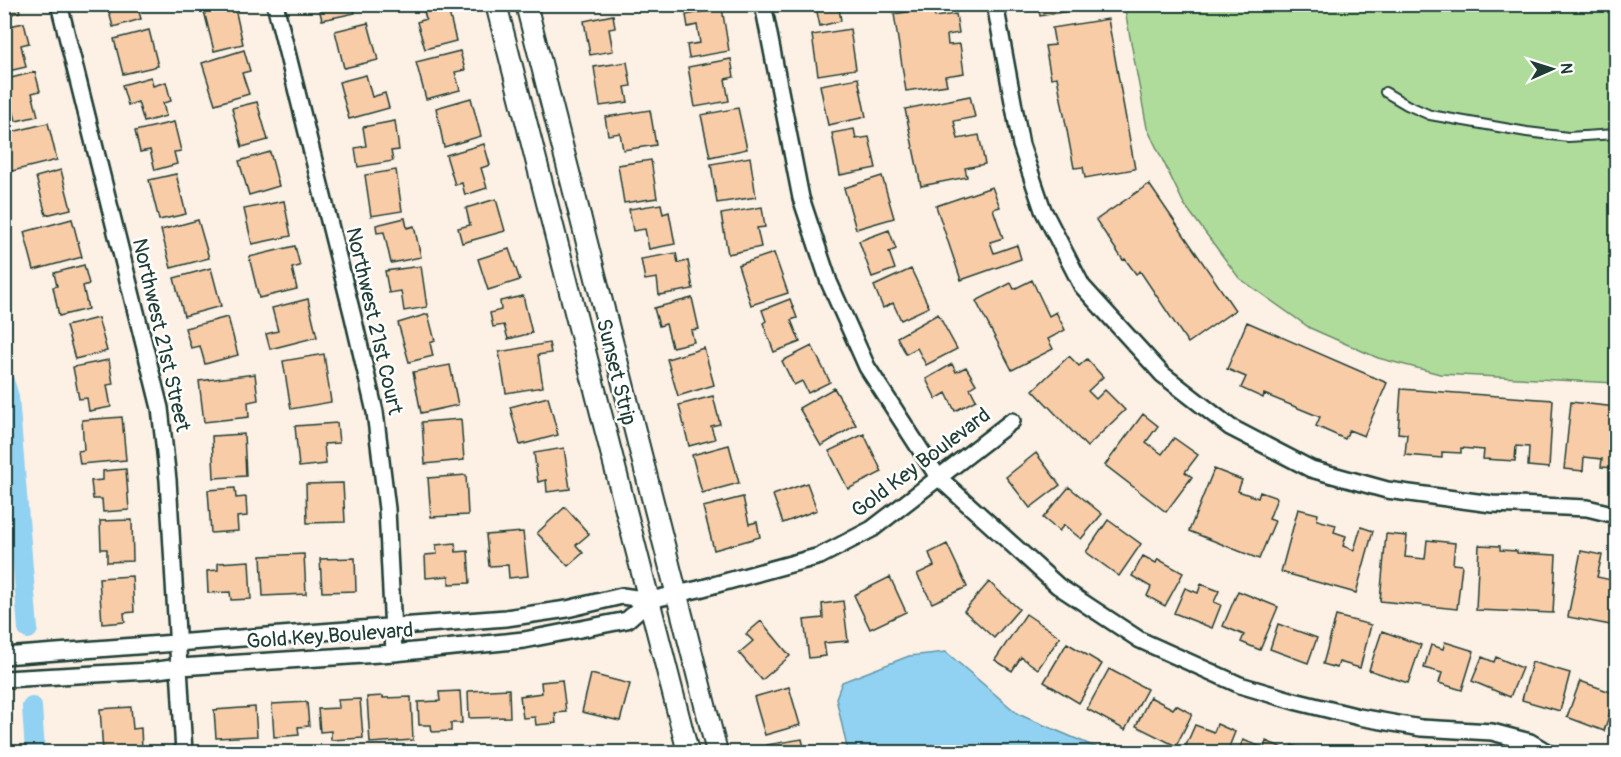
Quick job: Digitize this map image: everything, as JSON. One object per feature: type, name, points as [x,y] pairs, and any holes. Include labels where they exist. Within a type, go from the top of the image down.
[{"type":"street","name":"Northwest 21st Street","points":[[59,4],[160,408],[168,480],[184,753]]},
{"type":"street","name":"Northwest 21st Court","points":[[275,4],[354,317],[375,412],[387,509],[394,653]]},
{"type":"street","name":"Sunset Strip","points":[[496,4],[688,753]]},
{"type":"street","name":"Sunset Strip","points":[[526,4],[717,753]]},
{"type":"street","points":[[763,4],[801,198],[828,282],[867,367],[938,477],[1058,586],[1140,640],[1240,685],[1294,701],[1359,717],[1421,728],[1492,732],[1530,742],[1547,753]]},
{"type":"street","points":[[995,4],[1021,145],[1043,210],[1082,286],[1162,374],[1230,427],[1311,468],[1387,490],[1492,504],[1587,508],[1617,515]]},
{"type":"street","name":"Gold Key Boulevard","points":[[4,656],[506,618],[567,609],[622,596],[650,600],[677,594],[820,556],[872,529],[1012,421]]},
{"type":"street","name":"Gold Key Boulevard","points":[[4,679],[394,653],[524,640],[627,620],[650,600]]},
{"type":"lane","points":[[1385,92],[1430,115],[1568,137],[1617,134]]},
{"type":"green space","points":[[1124,5],[1616,5],[1616,383],[1440,374],[1378,358],[1310,328],[1239,278],[1184,204],[1147,128]]},
{"type":"water","points":[[946,652],[1018,714],[1107,752],[848,752],[836,698],[842,682],[909,656]]},
{"type":"building","points":[[4,4],[18,4],[20,12],[4,16]]},
{"type":"building","points":[[107,4],[141,4],[137,5],[141,19],[113,27]]},
{"type":"building","points":[[234,4],[243,44],[214,51],[204,11]]},
{"type":"building","points":[[318,4],[353,4],[355,13],[322,20]]},
{"type":"building","points":[[435,4],[447,4],[456,41],[425,49],[417,22],[426,19],[423,8]]},
{"type":"building","points":[[805,4],[845,4],[845,7],[839,8],[841,21],[820,26],[816,7],[805,9]]},
{"type":"building","points":[[1038,4],[1103,4],[1103,5],[1040,16]]},
{"type":"building","points":[[722,8],[729,51],[689,58],[687,45],[700,43],[697,25],[688,27],[686,15]]},
{"type":"building","points":[[933,8],[935,17],[956,14],[959,33],[947,35],[948,45],[960,44],[964,73],[945,76],[947,85],[906,91],[894,14]]},
{"type":"building","points":[[613,15],[615,28],[609,29],[613,51],[590,55],[584,21]]},
{"type":"building","points":[[1108,19],[1135,169],[1085,178],[1083,167],[1074,168],[1057,77],[1051,78],[1045,46],[1055,45],[1052,28]]},
{"type":"building","points":[[24,23],[29,43],[21,45],[26,67],[4,72],[4,27]]},
{"type":"building","points":[[368,23],[378,60],[344,68],[335,31]]},
{"type":"building","points":[[850,29],[856,69],[818,75],[812,35]]},
{"type":"building","points":[[149,30],[158,66],[123,74],[114,39]]},
{"type":"building","points":[[244,50],[250,71],[242,73],[249,94],[215,104],[202,63]]},
{"type":"building","points":[[460,51],[465,70],[455,72],[460,90],[426,99],[416,62]]},
{"type":"building","points":[[731,59],[734,77],[725,79],[729,101],[695,107],[688,67]]},
{"type":"building","points":[[627,62],[631,86],[625,87],[628,102],[600,106],[594,67]]},
{"type":"building","points":[[35,72],[40,91],[32,93],[38,116],[16,121],[13,109],[4,112],[4,91],[9,90],[7,79]]},
{"type":"building","points":[[366,75],[372,97],[385,93],[389,108],[349,119],[339,82]]},
{"type":"building","points":[[151,77],[153,86],[166,82],[171,101],[163,103],[166,116],[144,122],[138,102],[128,105],[122,85]]},
{"type":"building","points":[[858,78],[866,117],[828,125],[820,85]]},
{"type":"building","points":[[970,96],[975,117],[954,121],[958,139],[979,135],[985,164],[965,168],[967,177],[921,186],[905,109]]},
{"type":"building","points":[[471,98],[481,136],[444,147],[436,108]]},
{"type":"building","points":[[257,102],[268,140],[242,147],[232,108]]},
{"type":"building","points":[[738,108],[747,149],[710,157],[701,115]]},
{"type":"building","points":[[650,110],[656,145],[623,150],[620,133],[608,135],[605,117]]},
{"type":"building","points":[[395,121],[399,150],[391,151],[393,161],[358,167],[355,148],[366,146],[363,127]]},
{"type":"building","points":[[174,122],[181,151],[174,152],[177,164],[155,170],[150,150],[140,152],[135,131]]},
{"type":"building","points":[[48,123],[57,160],[4,173],[4,160],[7,160],[4,134]]},
{"type":"building","points":[[854,129],[856,139],[869,137],[876,168],[840,175],[832,133]]},
{"type":"building","points":[[484,144],[490,165],[481,168],[487,188],[465,195],[462,183],[455,185],[446,155]]},
{"type":"building","points":[[270,152],[279,186],[249,195],[239,161]]},
{"type":"building","points":[[750,157],[756,197],[717,203],[711,164]]},
{"type":"building","points":[[651,160],[657,198],[624,203],[618,165]]},
{"type":"building","points":[[61,170],[71,209],[46,215],[36,177]]},
{"type":"building","points":[[396,170],[402,211],[371,216],[365,175]]},
{"type":"building","points":[[176,174],[186,214],[159,220],[149,180]]},
{"type":"building","points":[[882,176],[894,218],[856,229],[844,188]]},
{"type":"building","points":[[1149,184],[1235,310],[1188,343],[1140,271],[1136,274],[1125,259],[1123,260],[1096,220]]},
{"type":"building","points":[[992,187],[1000,207],[993,209],[1003,238],[990,242],[994,253],[1017,245],[1021,259],[961,280],[936,206]]},
{"type":"building","points":[[496,199],[505,231],[462,243],[458,228],[470,225],[466,208]]},
{"type":"building","points":[[284,201],[291,236],[252,244],[244,209]]},
{"type":"building","points":[[661,204],[663,214],[669,212],[675,244],[649,249],[645,229],[633,231],[629,209]]},
{"type":"building","points":[[762,207],[765,227],[757,228],[761,247],[728,254],[721,214]]},
{"type":"building","points":[[405,218],[407,228],[414,226],[421,257],[391,263],[384,232],[377,233],[376,225]]},
{"type":"building","points":[[72,219],[82,257],[34,270],[24,232]]},
{"type":"building","points":[[198,220],[209,258],[171,268],[161,230]]},
{"type":"building","points":[[889,230],[896,249],[889,252],[895,269],[872,277],[859,241]]},
{"type":"building","points":[[295,246],[300,266],[292,268],[297,289],[259,298],[249,257]]},
{"type":"building","points":[[509,249],[520,280],[488,290],[478,259]]},
{"type":"building","points":[[676,253],[678,263],[688,261],[693,289],[659,295],[657,278],[645,280],[641,259]]},
{"type":"building","points":[[774,253],[788,293],[751,305],[738,265]]},
{"type":"building","points":[[84,265],[89,284],[83,286],[88,309],[59,316],[53,287],[57,286],[54,273]]},
{"type":"building","points":[[421,266],[427,307],[404,311],[401,291],[389,293],[385,271]]},
{"type":"building","points":[[211,268],[221,306],[184,316],[174,278]]},
{"type":"building","points":[[911,269],[929,307],[901,320],[893,303],[883,308],[874,286]]},
{"type":"building","points":[[1032,280],[1049,316],[1056,312],[1065,330],[1048,339],[1053,349],[1012,370],[976,301],[1011,283],[1014,289]]},
{"type":"building","points":[[523,296],[532,333],[508,339],[504,325],[493,327],[490,313],[501,310],[500,301]]},
{"type":"building","points":[[692,298],[699,329],[691,330],[694,342],[672,347],[666,324],[659,326],[654,308]]},
{"type":"building","points":[[308,299],[317,337],[270,349],[266,334],[278,331],[272,308]]},
{"type":"building","points":[[790,299],[797,318],[791,320],[800,342],[774,352],[763,323],[766,321],[762,310]]},
{"type":"building","points":[[428,314],[435,341],[430,343],[433,356],[409,362],[398,323]]},
{"type":"building","points":[[938,314],[957,349],[926,365],[917,348],[906,354],[897,337]]},
{"type":"building","points":[[228,317],[238,355],[205,364],[200,346],[191,348],[185,328]]},
{"type":"building","points":[[98,318],[107,351],[75,359],[66,326]]},
{"type":"building","points":[[1247,322],[1387,383],[1364,436],[1349,430],[1345,439],[1316,426],[1320,417],[1264,394],[1263,398],[1241,388],[1246,377],[1227,369]]},
{"type":"building","points":[[549,343],[551,353],[538,355],[543,387],[506,393],[499,352]]},
{"type":"building","points":[[812,346],[830,382],[808,393],[802,381],[794,385],[782,361]]},
{"type":"building","points":[[704,348],[714,385],[678,396],[667,359]]},
{"type":"building","points":[[324,354],[331,402],[291,409],[283,361]]},
{"type":"building","points":[[1069,356],[1079,366],[1087,359],[1103,377],[1088,391],[1096,399],[1105,390],[1125,410],[1087,447],[1033,390]]},
{"type":"building","points":[[109,360],[113,384],[107,385],[111,407],[89,411],[87,398],[79,399],[73,367]]},
{"type":"building","points":[[952,364],[956,372],[966,367],[976,384],[970,388],[976,400],[955,411],[946,393],[936,399],[926,379]]},
{"type":"building","points":[[450,365],[458,405],[421,413],[413,372]]},
{"type":"building","points":[[255,374],[258,400],[248,402],[249,417],[204,422],[199,381]]},
{"type":"building","points":[[834,388],[856,425],[821,446],[799,408]]},
{"type":"building","points":[[1401,389],[1553,400],[1549,468],[1528,466],[1529,447],[1516,446],[1515,461],[1483,459],[1484,450],[1461,448],[1461,453],[1442,452],[1442,458],[1405,455],[1407,434],[1398,433]]},
{"type":"building","points":[[713,396],[720,424],[711,426],[715,439],[689,446],[679,405]]},
{"type":"building","points":[[548,397],[558,435],[520,445],[510,407]]},
{"type":"building","points":[[1571,402],[1616,407],[1616,468],[1601,467],[1602,459],[1584,457],[1583,471],[1564,469]]},
{"type":"building","points":[[1143,414],[1158,426],[1146,442],[1162,454],[1174,438],[1198,455],[1185,472],[1192,477],[1166,512],[1105,465]]},
{"type":"building","points":[[122,417],[126,460],[80,464],[78,451],[84,450],[82,420]]},
{"type":"building","points":[[461,419],[464,460],[425,464],[422,422]]},
{"type":"building","points":[[337,423],[339,443],[324,444],[326,464],[299,467],[295,426]]},
{"type":"building","points":[[244,434],[246,476],[214,478],[212,436]]},
{"type":"building","points":[[864,434],[882,472],[848,489],[829,451]]},
{"type":"building","points":[[729,445],[739,483],[702,493],[692,455]]},
{"type":"building","points":[[564,448],[570,489],[547,492],[546,480],[538,482],[534,453]]},
{"type":"building","points":[[1036,453],[1060,485],[1030,508],[1006,477]]},
{"type":"building","points":[[126,469],[129,510],[103,512],[102,499],[93,499],[91,481],[103,480],[103,471]]},
{"type":"building","points":[[1214,469],[1242,480],[1238,491],[1258,498],[1260,492],[1277,498],[1269,519],[1275,521],[1259,559],[1189,531]]},
{"type":"building","points":[[466,475],[468,515],[431,517],[428,478]]},
{"type":"building","points":[[343,483],[345,522],[307,523],[306,484]]},
{"type":"building","points":[[807,483],[817,510],[783,523],[773,495]]},
{"type":"building","points":[[1069,487],[1102,514],[1081,539],[1064,525],[1059,531],[1043,518]]},
{"type":"building","points":[[235,488],[236,498],[246,497],[247,516],[237,517],[238,531],[211,533],[208,490]]},
{"type":"building","points":[[743,497],[749,524],[757,522],[760,537],[714,550],[703,507]]},
{"type":"building","points":[[565,507],[589,534],[576,545],[583,553],[568,566],[537,533]]},
{"type":"building","points":[[1298,509],[1318,514],[1317,520],[1336,525],[1334,532],[1346,536],[1343,546],[1354,550],[1361,527],[1373,531],[1356,593],[1281,572]]},
{"type":"building","points":[[132,520],[133,561],[107,562],[107,549],[101,549],[100,521]]},
{"type":"building","points":[[1108,520],[1141,544],[1119,576],[1086,552]]},
{"type":"building","points":[[523,532],[528,576],[509,578],[508,565],[489,566],[486,535]]},
{"type":"building","points":[[1386,534],[1407,536],[1405,557],[1425,559],[1427,540],[1455,543],[1453,564],[1462,565],[1457,609],[1380,601]]},
{"type":"building","points":[[455,543],[456,552],[468,551],[470,583],[449,584],[449,576],[426,578],[425,555],[437,554],[436,545]]},
{"type":"building","points":[[947,544],[967,587],[932,603],[917,574],[934,566],[929,553]]},
{"type":"building","points":[[1479,545],[1500,546],[1500,550],[1517,551],[1517,553],[1556,555],[1553,613],[1476,610]]},
{"type":"building","points":[[1581,551],[1602,555],[1597,577],[1616,581],[1616,626],[1568,617]]},
{"type":"building","points":[[304,554],[306,594],[263,596],[261,556]]},
{"type":"building","points":[[1143,556],[1156,563],[1158,559],[1183,573],[1165,606],[1147,596],[1151,587],[1132,576]]},
{"type":"building","points":[[355,558],[356,591],[322,592],[320,559]]},
{"type":"building","points":[[249,561],[251,599],[231,600],[230,592],[208,593],[207,571],[218,570],[218,563]]},
{"type":"building","points":[[132,576],[134,612],[124,613],[125,622],[102,624],[99,578]]},
{"type":"building","points":[[890,577],[906,612],[870,629],[854,595]]},
{"type":"building","points":[[989,582],[1019,609],[994,638],[964,611]]},
{"type":"building","points":[[1201,584],[1219,591],[1214,602],[1221,605],[1212,628],[1174,613],[1185,588],[1198,593]]},
{"type":"building","points":[[1238,591],[1278,607],[1260,650],[1241,642],[1244,635],[1223,626]]},
{"type":"building","points":[[843,601],[848,641],[824,643],[826,656],[809,658],[804,620],[823,618],[822,604]]},
{"type":"building","points":[[1026,614],[1060,637],[1038,669],[1021,657],[1012,671],[995,660]]},
{"type":"building","points":[[1336,616],[1371,625],[1360,668],[1339,662],[1337,668],[1323,664]]},
{"type":"building","points":[[761,621],[790,656],[762,680],[739,653],[753,641],[746,634]]},
{"type":"building","points":[[1278,624],[1317,638],[1308,663],[1270,649]]},
{"type":"building","points":[[1382,631],[1421,645],[1408,683],[1369,670]]},
{"type":"building","points":[[1445,642],[1474,651],[1462,690],[1439,683],[1442,673],[1424,668],[1431,645],[1443,649]]},
{"type":"building","points":[[1067,643],[1102,664],[1079,703],[1044,682]]},
{"type":"building","points":[[1482,657],[1494,662],[1496,657],[1522,668],[1510,697],[1472,681]]},
{"type":"building","points":[[1532,662],[1570,673],[1560,711],[1522,700]]},
{"type":"building","points":[[1109,669],[1147,689],[1125,730],[1087,709]]},
{"type":"building","points":[[591,674],[630,684],[620,721],[582,712]]},
{"type":"building","points":[[562,680],[566,712],[555,713],[556,723],[536,725],[535,717],[523,718],[520,696],[542,693],[541,682]]},
{"type":"building","points":[[1580,681],[1616,694],[1604,731],[1567,717]]},
{"type":"building","points":[[789,687],[800,725],[765,735],[754,697]]},
{"type":"building","points":[[509,689],[510,717],[469,718],[468,691]]},
{"type":"building","points":[[460,691],[462,723],[451,723],[451,731],[432,732],[431,725],[419,725],[418,702],[440,701],[439,692]]},
{"type":"building","points":[[383,696],[383,698],[411,697],[413,740],[370,743],[367,697]]},
{"type":"building","points":[[1150,697],[1173,709],[1176,705],[1192,714],[1176,746],[1136,726]]},
{"type":"building","points":[[360,699],[363,738],[331,740],[331,731],[320,732],[318,709],[339,708],[338,700]]},
{"type":"building","points":[[307,702],[309,726],[298,727],[299,735],[274,737],[272,704]]},
{"type":"building","points":[[131,707],[133,729],[141,728],[142,749],[103,752],[100,709]]},
{"type":"building","points":[[255,707],[257,736],[216,738],[214,710]]},
{"type":"building","points":[[1217,724],[1235,732],[1227,752],[1183,752],[1195,725],[1214,732]]},
{"type":"building","points":[[1616,732],[1616,749],[1611,747]]},
{"type":"building","points":[[802,739],[805,752],[767,752],[766,745]]},
{"type":"building","points":[[1243,740],[1264,748],[1266,741],[1283,748],[1281,752],[1238,752]]},
{"type":"building","points":[[1292,745],[1312,752],[1289,752]]},
{"type":"waterway","points":[[4,381],[9,397],[28,629]]},
{"type":"waterway","points":[[32,707],[35,752]]}]
